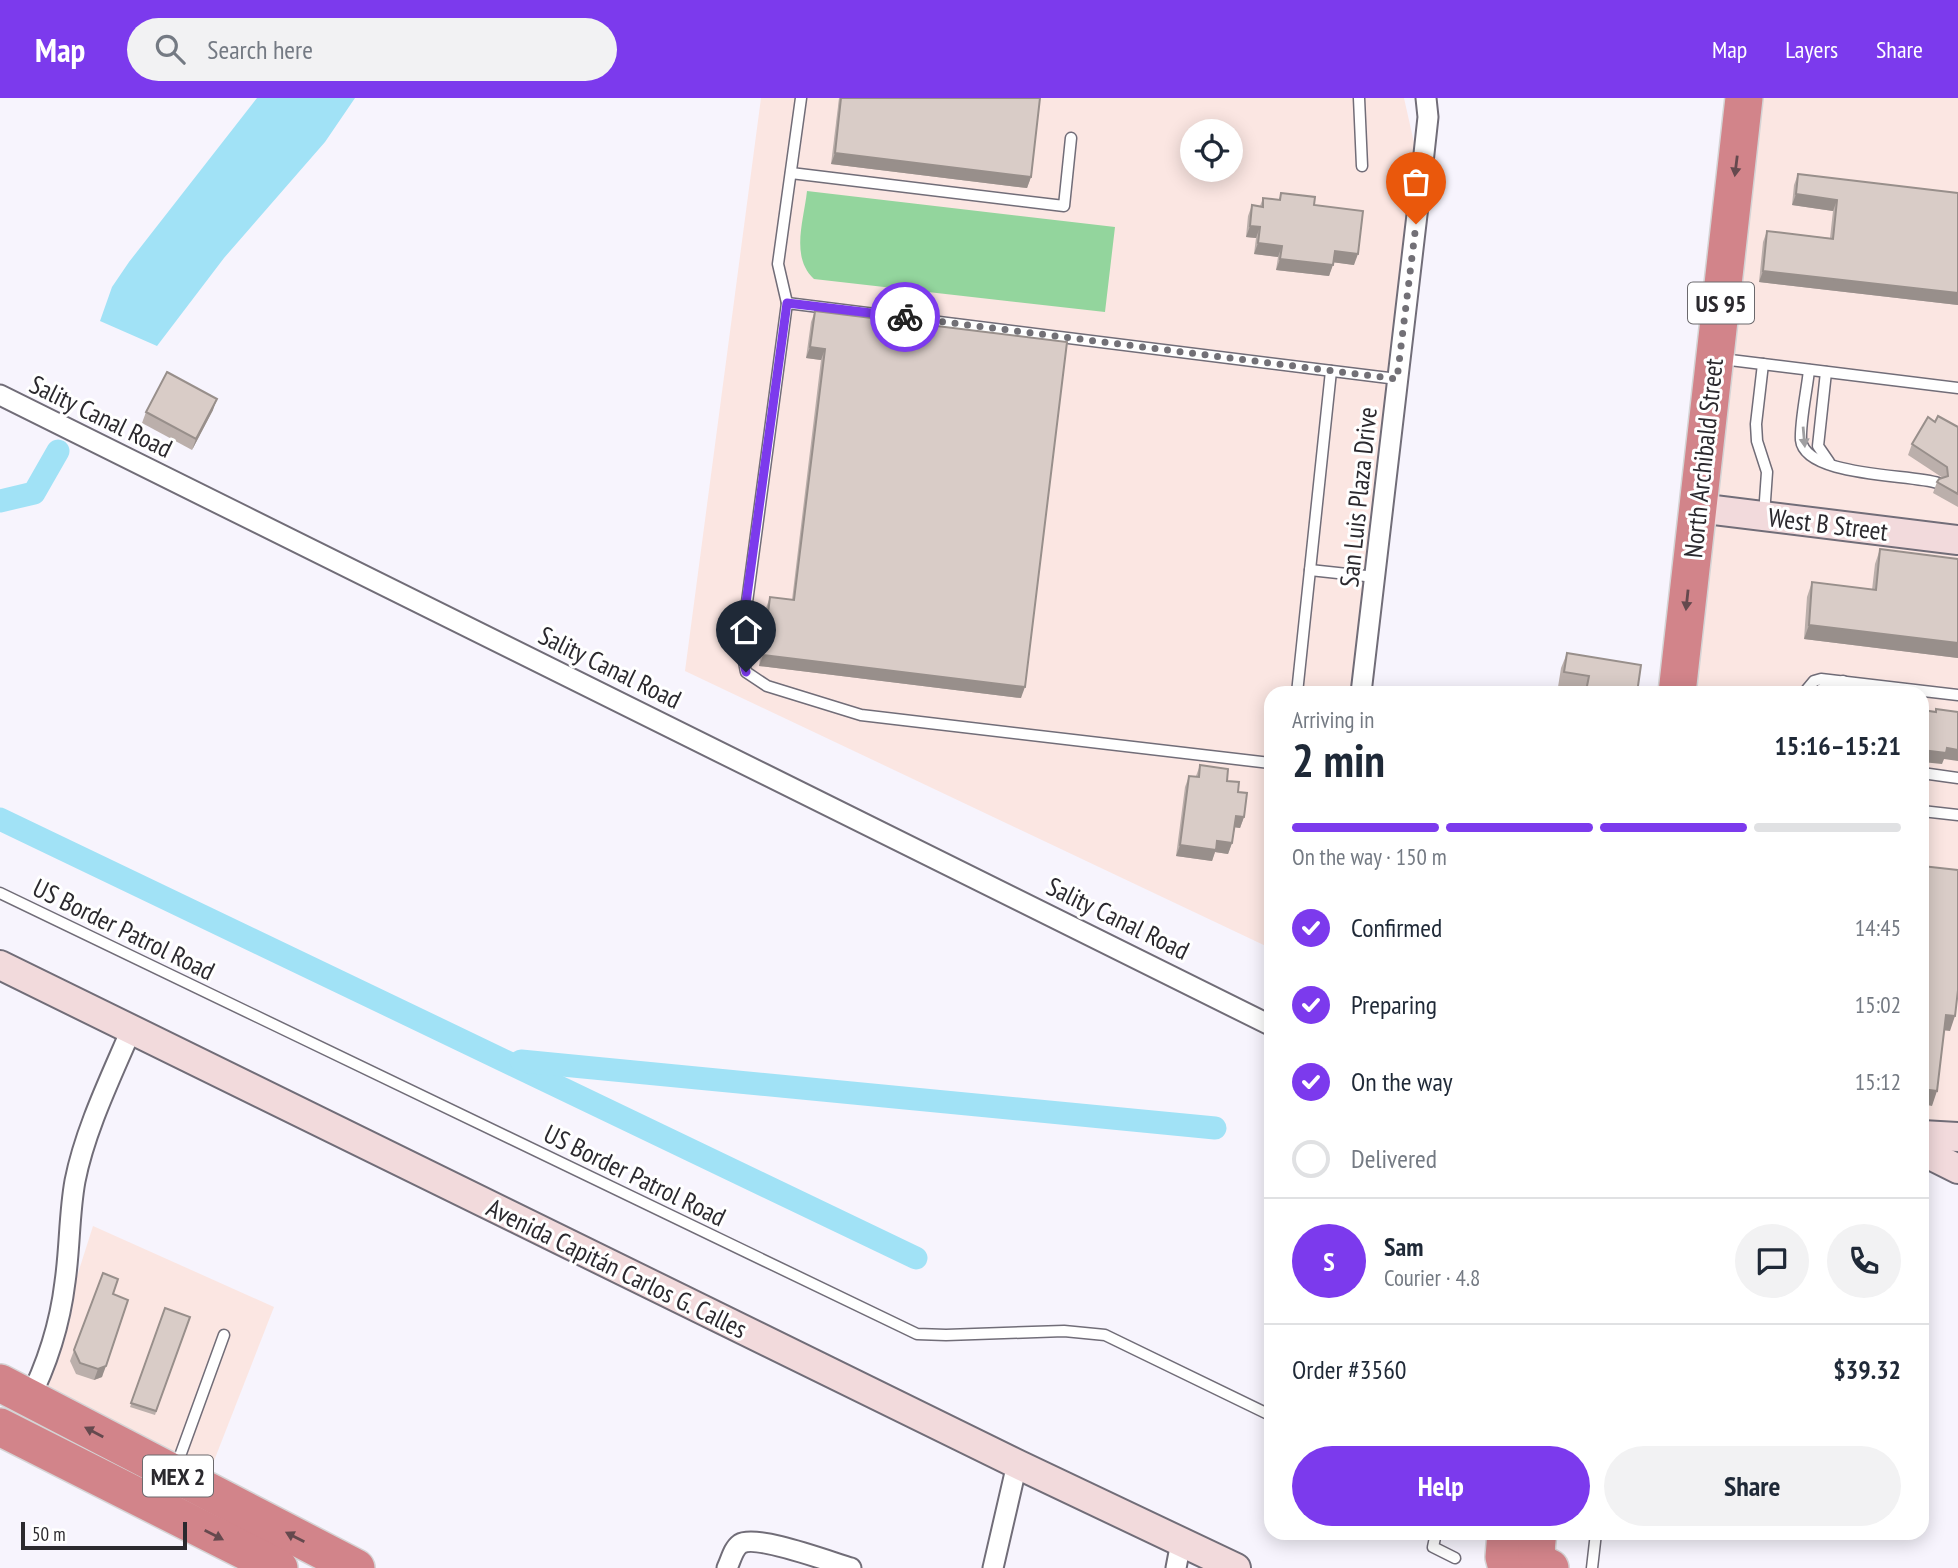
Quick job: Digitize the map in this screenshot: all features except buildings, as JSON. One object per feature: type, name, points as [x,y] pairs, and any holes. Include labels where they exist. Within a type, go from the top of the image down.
[{"type":"highway","name":"North Archibald Street","points":[[1678,686],[1744,98]]},
{"type":"highway","name":"MEX 2","points":[[15,1390],[356,1568]]},
{"type":"highway","name":"MEX 2","points":[[6,1434],[279,1568]]},
{"type":"highway","points":[[1505,1540],[1504,1557],[1507,1568]]},
{"type":"highway","points":[[1521,1540],[1519,1557],[1525,1568]]},
{"type":"highway","points":[[1537,1540],[1536,1555],[1550,1568]]},
{"type":"street","name":"San Luis Plaza Drive","points":[[1362,686],[1427,131],[1426,98]]},
{"type":"street","name":"Sality Canal Road","points":[[0,395],[1264,1022]]},
{"type":"street","name":"West B Street","points":[[1698,508],[1958,540]]},
{"type":"street","name":"Avenida Capitán Carlos G. Calles","points":[[0,965],[1017,1464],[1179,1555],[1236,1568]]},
{"type":"street","points":[[6,1434],[15,1390],[56,1332],[65,1284],[76,1178],[97,1111],[131,1030]]},
{"type":"street","points":[[1929,1136],[1958,1138]]},
{"type":"street","points":[[1958,1145],[1958,1167]]},
{"type":"street","points":[[1929,1154],[1958,1167]]},
{"type":"street","points":[[993,1568],[1017,1464]]},
{"type":"street","points":[[727,1568],[735,1549],[742,1542],[759,1540],[851,1568]]},
{"type":"lane","points":[[800,98],[778,264],[787,303],[740,647],[746,672],[767,686],[861,715],[1264,762]]},
{"type":"lane","points":[[1359,98],[1362,166]]},
{"type":"lane","points":[[791,173],[1064,206],[1071,138]]},
{"type":"lane","points":[[787,303],[1397,379]]},
{"type":"lane","points":[[1714,358],[1958,388]]},
{"type":"lane","points":[[1763,364],[1756,424],[1757,441],[1767,472],[1765,516]]},
{"type":"lane","points":[[1298,686],[1331,370]]},
{"type":"lane","points":[[1809,370],[1801,440],[1809,455],[1831,466],[1938,483]]},
{"type":"lane","points":[[1826,372],[1818,446],[1831,466]]},
{"type":"lane","points":[[1310,570],[1375,577]]},
{"type":"lane","points":[[1810,686],[1821,679],[1878,686]]},
{"type":"lane","points":[[1829,686],[1838,681]]},
{"type":"lane","points":[[1835,686],[1838,681]]},
{"type":"lane","points":[[1929,692],[1958,696]]},
{"type":"lane","points":[[1929,774],[1958,778]]},
{"type":"lane","points":[[1929,812],[1958,815]]},
{"type":"lane","name":"US Border Patrol Road","points":[[0,893],[917,1334],[1064,1331],[1105,1335],[1264,1412]]},
{"type":"lane","points":[[174,1474],[224,1335]]},
{"type":"lane","points":[[1434,1540],[1433,1547],[1455,1559]]},
{"type":"lane","points":[[1592,1568],[1595,1540]]},
{"type":"shaded area","points":[[761,98],[1404,98],[1417,156],[1362,686],[1264,686],[1264,945],[685,671]]},
{"type":"shaded area","points":[[1740,98],[1958,98],[1958,1156],[1929,1153],[1929,686],[1676,686]]},
{"type":"shaded area","points":[[93,1226],[274,1307],[203,1489],[37,1402]]},
{"type":"green space","points":[[807,191],[1115,227],[1105,312],[814,279],[802,260],[800,249]]},
{"type":"water","points":[[257,98],[355,98],[325,142],[224,258],[157,346],[100,321],[112,287],[129,262]]},
{"type":"waterway","points":[[0,501],[34,493],[58,451]]},
{"type":"waterway","points":[[0,819],[916,1258]]},
{"type":"waterway","points":[[521,1061],[1215,1128]]},
{"type":"way so far","points":[[905,317],[1397,379],[1416,224]]},
{"type":"route","points":[[746,672],[740,647],[787,303],[905,317]]}]
